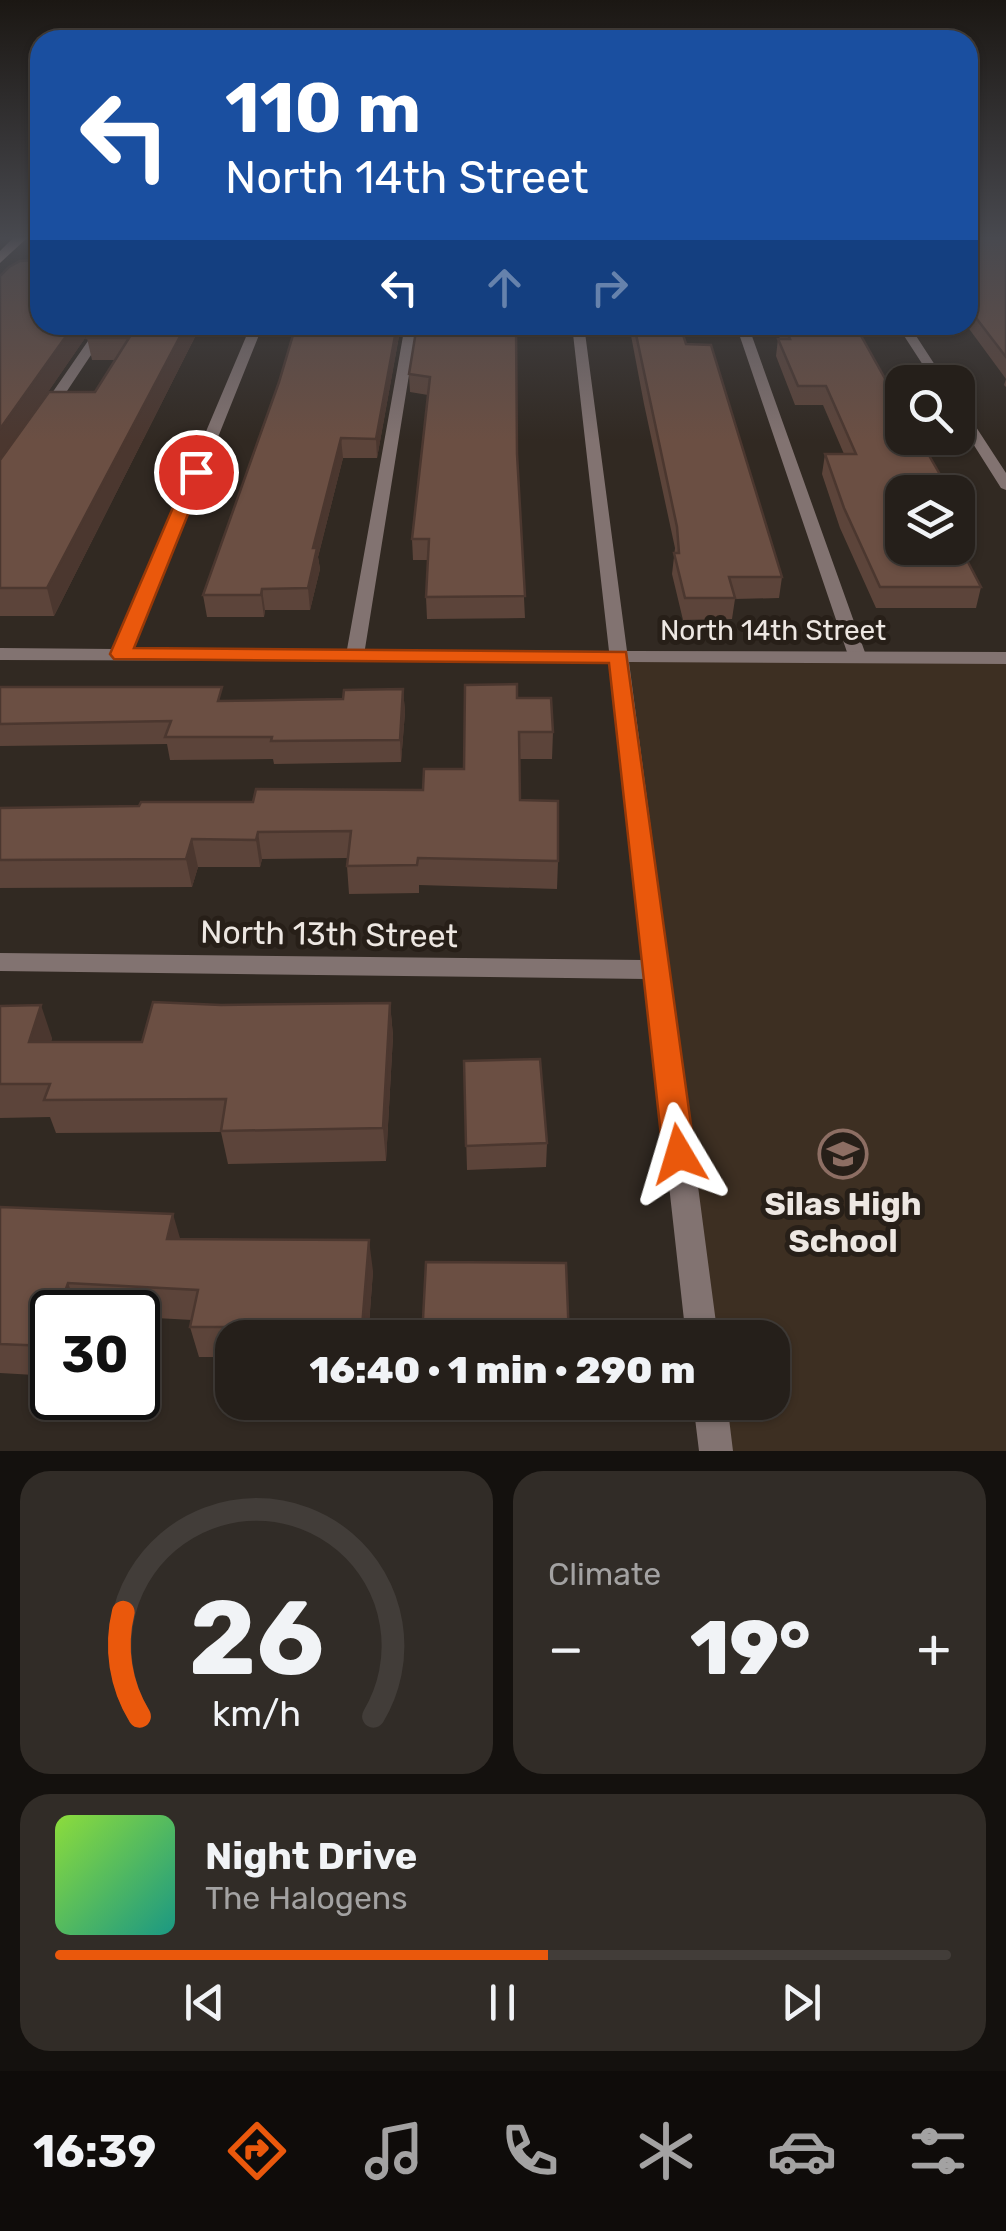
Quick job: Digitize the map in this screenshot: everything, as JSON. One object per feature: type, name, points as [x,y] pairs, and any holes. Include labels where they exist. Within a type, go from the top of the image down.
[{"type":"street","points":[[42,418],[98,335]]},
{"type":"street","points":[[121,654],[253,335]]},
{"type":"street","points":[[355,656],[409,335]]},
{"type":"street","points":[[579,335],[700,1320]]},
{"type":"street","points":[[745,335],[858,658]]},
{"type":"street","points":[[909,335],[929,365]]},
{"type":"street","points":[[975,437],[1006,485]]},
{"type":"street","name":"North 14th Street","points":[[0,654],[1006,658]]},
{"type":"street","name":"North 13th Street","points":[[0,962],[657,970]]},
{"type":"street","points":[[712,1420],[716,1451]]},
{"type":"shaded area","name":"Silas High School","points":[[619,657],[1006,658],[1006,1451],[716,1451],[712,1420],[790,1420],[790,1320],[700,1320]]},
{"type":"building","points":[[0,306],[30,306],[30,335],[67,335],[0,429]]},
{"type":"building","points":[[978,306],[1006,306],[1006,357],[978,320]]},
{"type":"building","points":[[181,335],[47,588],[0,588],[0,460],[49,392],[95,392],[129,338],[87,338]]},
{"type":"building","points":[[293,335],[395,335],[376,439],[341,438],[313,548],[317,548],[308,588],[262,589],[261,595],[203,595]]},
{"type":"building","points":[[415,335],[516,335],[517,454],[525,596],[426,597],[429,539],[412,539],[430,377],[409,374]]},
{"type":"building","points":[[636,335],[683,335],[686,344],[711,345],[782,577],[729,577],[735,598],[685,598],[674,553],[679,553],[677,527]]},
{"type":"building","points":[[788,335],[861,335],[885,379],[885,455],[929,455],[940,475],[885,475],[885,565],[970,565],[981,587],[880,587],[844,508],[825,454],[856,454],[826,386],[798,386],[778,339],[790,339]]},
{"type":"building","points":[[517,684],[517,698],[551,698],[553,732],[519,732],[520,800],[558,801],[558,861],[418,858],[417,865],[347,866],[351,831],[258,832],[256,840],[192,839],[186,859],[0,860],[0,808],[253,802],[256,789],[423,790],[424,769],[464,769],[465,685]]},
{"type":"building","points":[[0,687],[222,687],[218,701],[343,699],[344,690],[403,689],[400,740],[165,737],[171,721],[0,724]]},
{"type":"building","points":[[153,1002],[390,1003],[383,1128],[221,1131],[226,1099],[44,1100],[50,1084],[0,1084],[0,1006],[41,1005],[29,1042],[142,1042]]},
{"type":"building","points":[[540,1059],[547,1143],[466,1146],[464,1061]]},
{"type":"building","points":[[0,1207],[173,1214],[167,1239],[369,1240],[363,1320],[215,1320],[215,1327],[190,1327],[198,1290],[68,1283],[66,1290],[30,1290],[30,1345],[0,1344]]},
{"type":"building","points":[[426,1262],[566,1263],[568,1320],[423,1320]]},
{"type":"place","name":"Silas High School","points":[[843,1154]]},
{"type":"route","points":[[196,472],[121,654],[619,657],[679,1154]]}]
